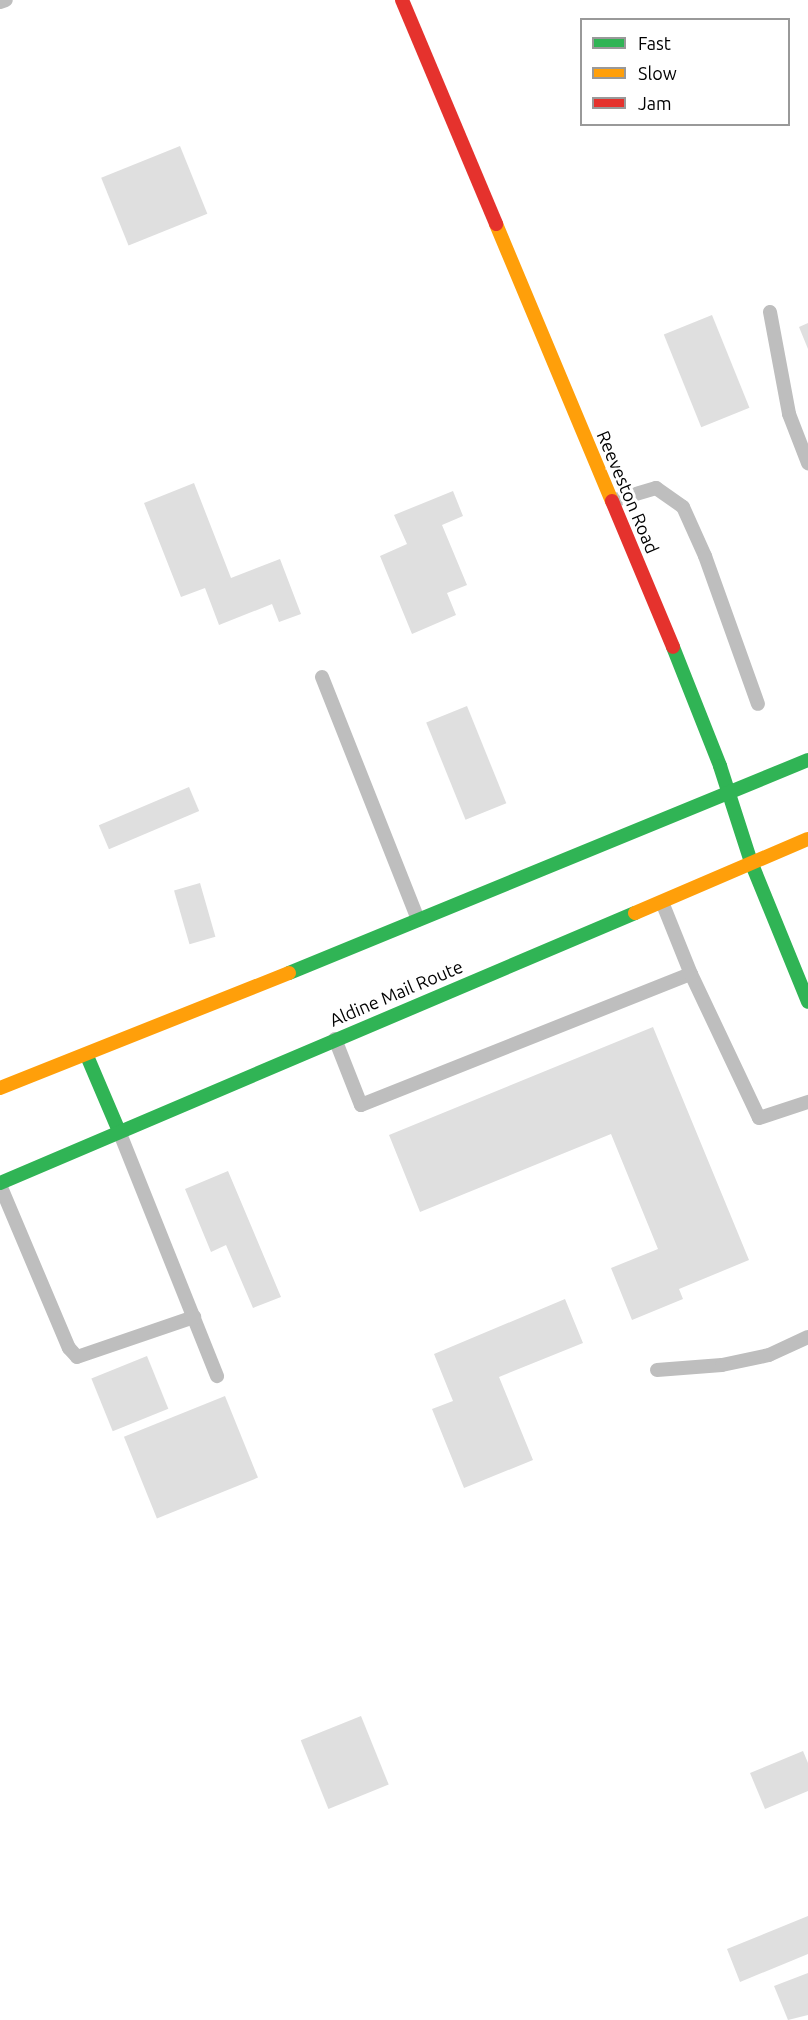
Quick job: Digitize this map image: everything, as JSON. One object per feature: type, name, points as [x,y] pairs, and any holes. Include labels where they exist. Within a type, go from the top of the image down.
[{"type":"main road","name":"Reeveston Road","points":[[402,0],[666,630],[751,862],[808,1002]]},
{"type":"main road","points":[[0,1088],[87,1056],[808,760]]},
{"type":"main road","name":"Aldine Mail Route","points":[[0,1184],[118,1131],[808,838]]},
{"type":"main road","points":[[87,1056],[118,1131]]},
{"type":"lane","points":[[0,2],[6,0]]},
{"type":"lane","points":[[770,312],[789,414],[808,463]]},
{"type":"lane","points":[[612,501],[656,488],[683,507],[705,556],[758,704]]},
{"type":"lane","points":[[322,677],[418,920]]},
{"type":"lane","points":[[661,900],[691,974],[759,1118],[808,1102]]},
{"type":"lane","points":[[334,1039],[361,1106],[691,974]]},
{"type":"lane","points":[[118,1131],[217,1376]]},
{"type":"lane","points":[[0,1184],[69,1348],[77,1357],[194,1317]]},
{"type":"lane","points":[[657,1370],[722,1365],[769,1355],[808,1337]]},
{"type":"building","points":[[180,146],[207,214],[129,246],[101,178]]},
{"type":"building","points":[[712,315],[749,408],[701,427],[664,334]]},
{"type":"building","points":[[808,323],[808,349],[799,327]]},
{"type":"building","points":[[194,483],[231,578],[280,559],[301,614],[279,622],[272,604],[219,625],[205,588],[181,597],[144,503]]},
{"type":"building","points":[[453,491],[463,516],[442,525],[467,585],[447,593],[456,615],[412,634],[380,556],[407,544],[394,515]]},
{"type":"building","points":[[467,706],[506,803],[466,820],[426,722]]},
{"type":"building","points":[[189,787],[199,811],[109,849],[99,825]]},
{"type":"building","points":[[200,883],[215,937],[189,944],[174,890]]},
{"type":"building","points":[[653,1027],[749,1260],[679,1289],[683,1299],[632,1320],[611,1268],[658,1249],[611,1134],[420,1212],[389,1135]]},
{"type":"building","points":[[228,1171],[281,1297],[253,1308],[226,1245],[211,1252],[185,1189]]},
{"type":"building","points":[[565,1299],[583,1343],[499,1377],[533,1460],[464,1488],[432,1409],[453,1401],[434,1354]]},
{"type":"building","points":[[147,1356],[168,1409],[113,1431],[91,1378]]},
{"type":"building","points":[[225,1396],[258,1478],[157,1518],[124,1437]]},
{"type":"building","points":[[361,1716],[389,1785],[328,1809],[301,1740]]},
{"type":"building","points":[[803,1751],[808,1763],[808,1791],[765,1809],[750,1773]]},
{"type":"building","points":[[808,1916],[808,1954],[740,1982],[727,1949]]},
{"type":"building","points":[[808,1973],[808,2015],[788,2020],[774,1986]]},
{"type":"traffic: fast","points":[[673,647],[720,766],[751,862],[808,1002]]},
{"type":"traffic: fast","points":[[289,973],[808,760]]},
{"type":"traffic: fast","points":[[0,1183],[635,913]]},
{"type":"traffic: fast","points":[[87,1056],[119,1131]]},
{"type":"traffic: slow","points":[[496,224],[612,501]]},
{"type":"traffic: slow","points":[[635,913],[808,839]]},
{"type":"traffic: slow","points":[[0,1088],[289,973]]},
{"type":"traffic: jam","points":[[402,0],[496,224]]},
{"type":"traffic: jam","points":[[612,501],[673,647]]}]
